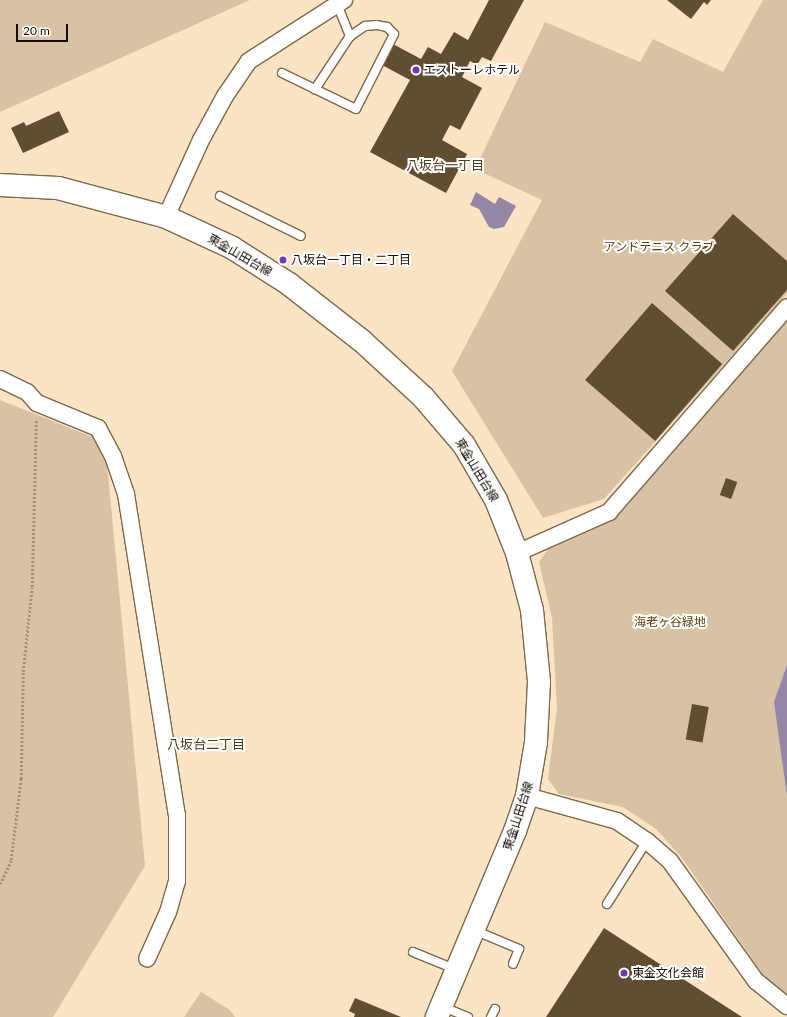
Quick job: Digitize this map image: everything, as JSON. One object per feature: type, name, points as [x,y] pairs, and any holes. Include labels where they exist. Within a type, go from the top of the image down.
[{"type":"main road","name":"東金山田台線","points":[[0,185],[58,188],[166,217],[231,247],[289,284],[362,341],[423,398],[464,445],[496,500],[517,553],[532,610],[539,682],[536,742],[526,796],[474,930],[439,1012]]},
{"type":"street","points":[[166,217],[204,134],[225,96],[249,61],[340,2]]},
{"type":"street","points":[[517,553],[609,512],[787,307]]},
{"type":"street","points":[[0,379],[27,392],[37,403],[98,428],[113,456],[126,494],[177,815],[177,881],[168,912],[147,960]]},
{"type":"street","points":[[526,796],[617,821],[647,841],[670,861],[756,981],[787,1006]]},
{"type":"lane","points":[[340,2],[350,36]]},
{"type":"lane","points":[[282,73],[356,109],[394,34],[387,27],[377,25],[366,26],[350,36],[315,89]]},
{"type":"lane","points":[[220,196],[301,236]]},
{"type":"lane","points":[[607,904],[647,841]]},
{"type":"lane","points":[[474,930],[519,949],[513,964]]},
{"type":"lane","points":[[413,952],[457,970]]},
{"type":"lane","points":[[491,1017],[495,1009]]},
{"type":"lane","points":[[439,1012],[468,1017]]},
{"type":"path","points":[[0,884],[11,860],[21,779],[23,672],[32,587],[37,403]]},
{"type":"green space","points":[[0,0],[250,0],[0,112]]},
{"type":"green space","name":"アンドテニス クラブ","points":[[763,0],[787,0],[787,294],[604,499],[543,518],[452,371],[542,200],[475,169],[545,22],[640,62],[653,39],[723,72]]},
{"type":"green space","name":"海老ヶ谷緑地","points":[[787,320],[787,995],[763,975],[682,858],[656,829],[623,807],[559,794],[548,779],[557,708],[552,618],[539,562],[548,549],[613,519]]},
{"type":"green space","points":[[0,400],[105,442],[145,866],[53,1017],[0,1017]]},
{"type":"green space","points":[[201,992],[230,1010],[235,1017],[184,1017]]},
{"type":"shaded area","points":[[476,192],[495,204],[499,197],[516,206],[504,227],[494,229],[489,227],[479,209],[470,205]]},
{"type":"shaded area","points":[[787,665],[787,796],[774,702]]},
{"type":"building","points":[[489,0],[524,0],[491,61],[482,57],[477,65],[470,61],[462,77],[482,88],[460,130],[450,125],[442,140],[467,154],[446,193],[370,152],[410,80],[380,64],[391,43],[421,59],[428,47],[441,54],[454,32],[468,40]]},
{"type":"building","points":[[667,0],[711,0],[707,5],[704,2],[691,19]]},
{"type":"building","points":[[59,111],[69,132],[23,153],[11,128],[24,122],[26,126]]},
{"type":"building","points":[[733,214],[787,261],[787,290],[733,351],[665,291]]},
{"type":"building","points":[[652,303],[722,364],[655,441],[585,380]]},
{"type":"building","points":[[726,478],[737,482],[731,499],[720,495]]},
{"type":"building","points":[[692,704],[709,707],[702,742],[686,739]]},
{"type":"building","name":"東金文化会館","points":[[604,928],[742,1017],[546,1017]]},
{"type":"building","points":[[355,998],[401,1017],[354,1017],[355,1014],[349,1011]]},
{"type":"place","name":"エストーレホテル","points":[[416,70]]},
{"type":"place","name":"八坂台一丁目・二丁目","points":[[283,260]]},
{"type":"place","name":"東金文化会館","points":[[624,973]]},
{"type":"district","name":"八坂台一丁目","points":[[445,165]]},
{"type":"district","name":"八坂台二丁目","points":[[206,744]]}]
